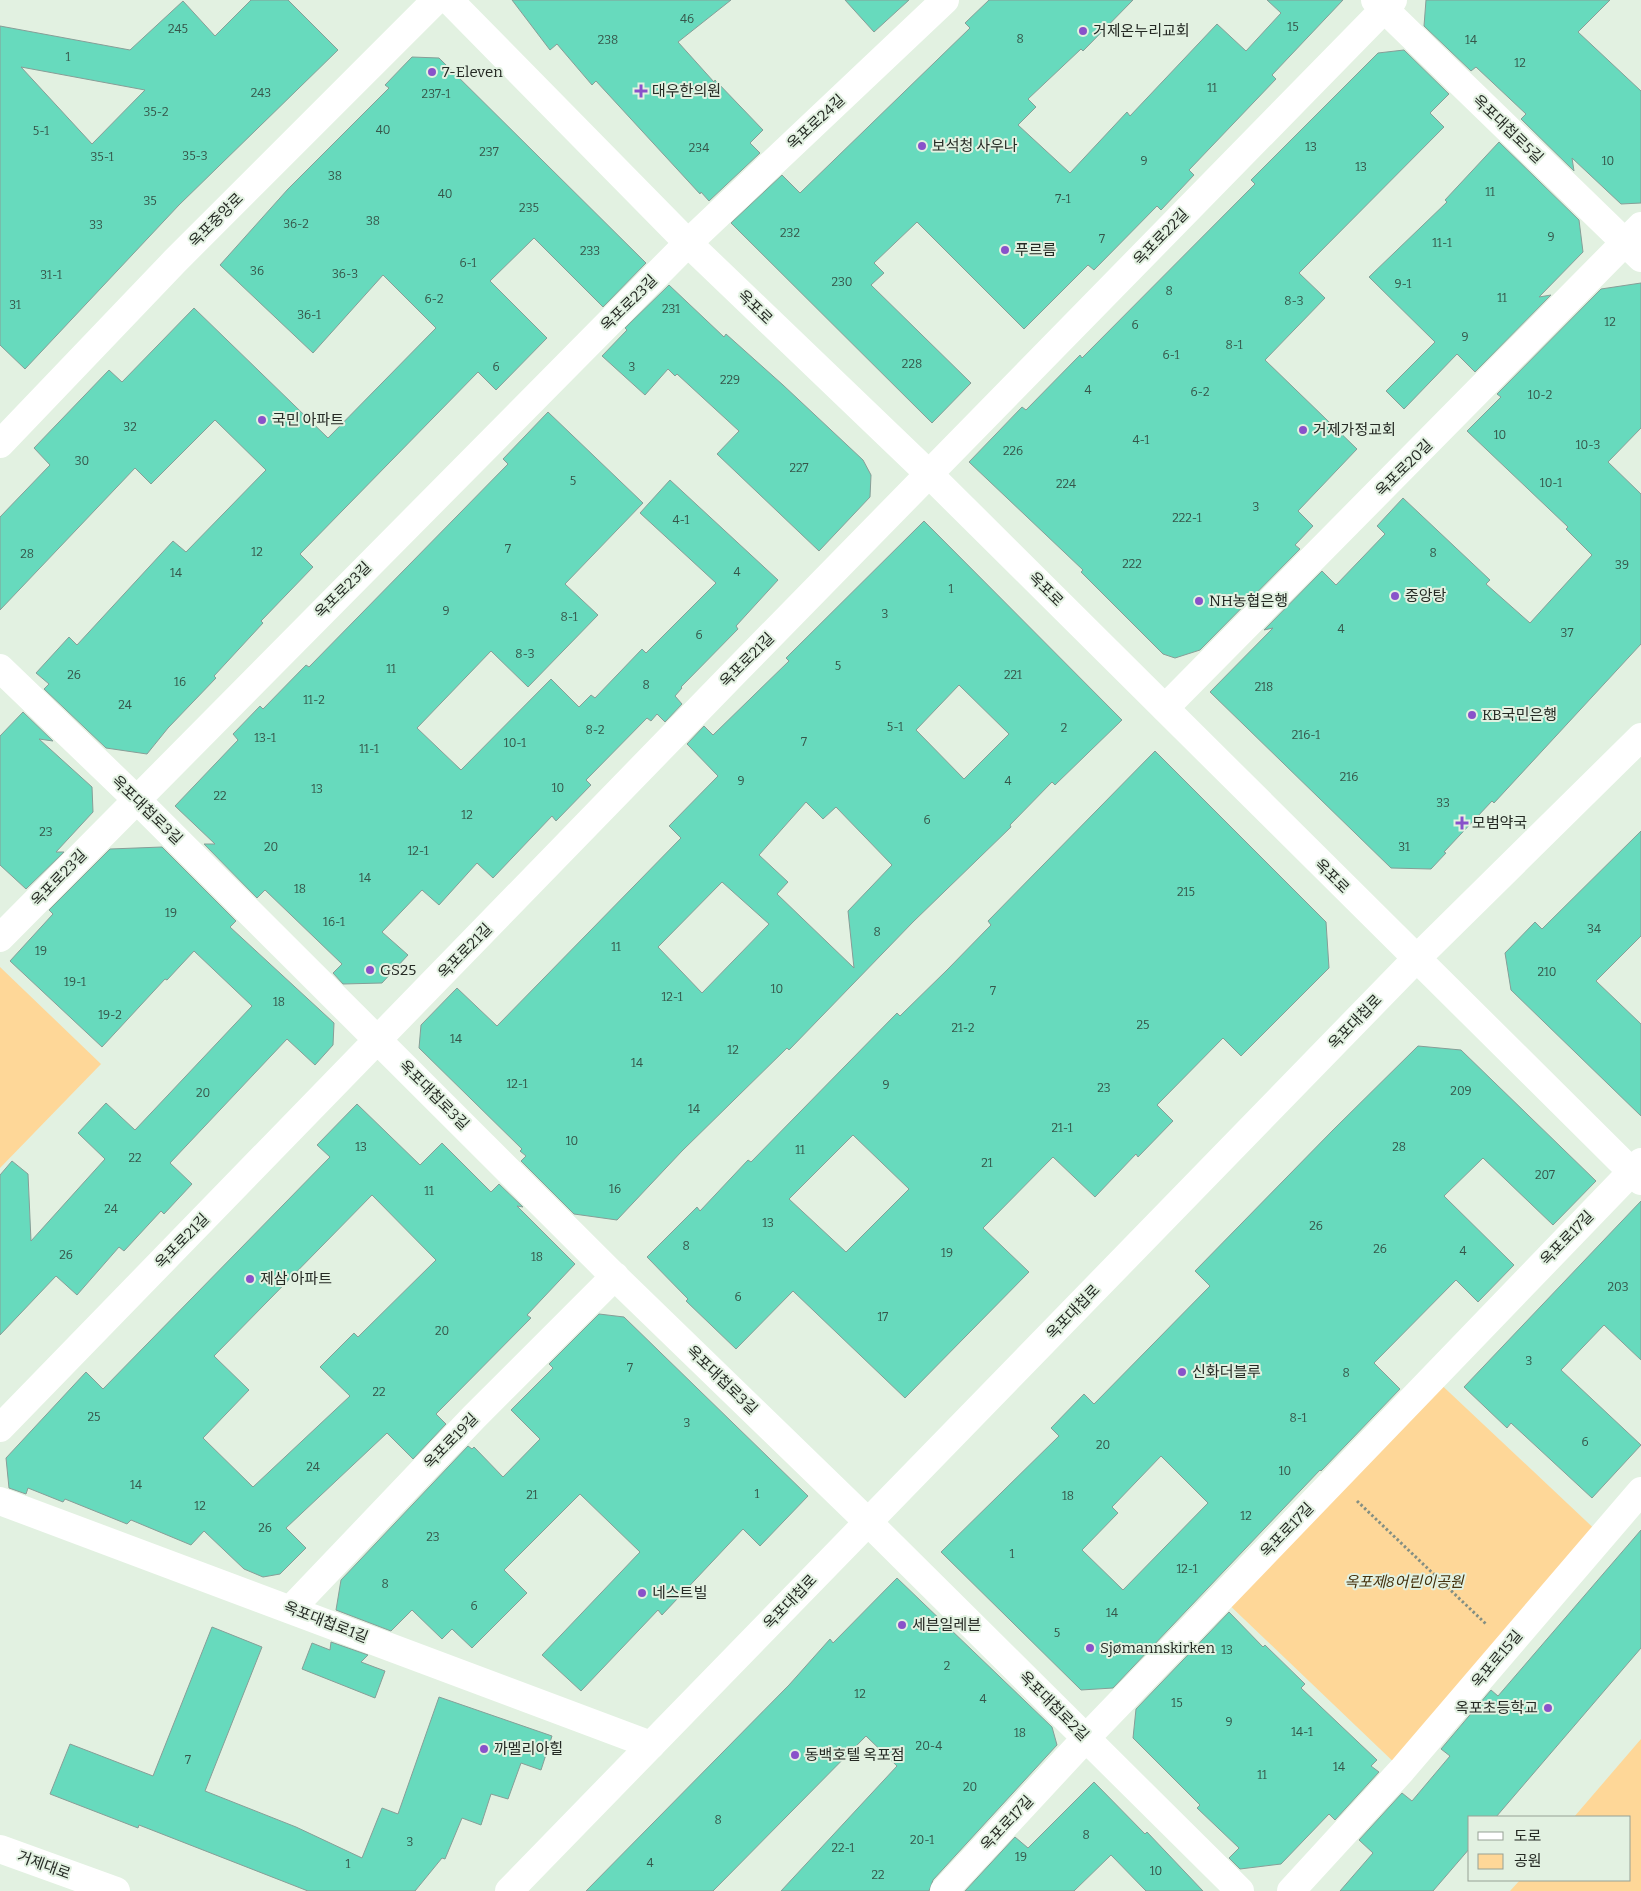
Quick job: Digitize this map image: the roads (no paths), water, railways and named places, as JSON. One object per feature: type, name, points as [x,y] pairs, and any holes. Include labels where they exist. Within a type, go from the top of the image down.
[{"type":"street","name":"옥포중앙로","points":[[0,444],[174,261],[436,0]]},
{"type":"street","name":"옥포로","points":[[449,0],[688,243],[930,475],[1416,959],[1638,1171]]},
{"type":"street","name":"옥포로24길","points":[[688,243],[945,0]]},
{"type":"street","name":"옥포대첩로5길","points":[[1384,3],[1636,242]]},
{"type":"street","name":"옥포로22길","points":[[930,475],[1384,3]]},
{"type":"street","name":"옥포로20길","points":[[1166,708],[1636,242]]},
{"type":"street","name":"옥포로23길","points":[[0,938],[688,243]]},
{"type":"street","name":"옥포로21길","points":[[0,1428],[735,672],[930,475]]},
{"type":"street","name":"옥포대첩로3길","points":[[0,668],[136,799],[615,1276],[868,1522]]},
{"type":"street","name":"옥포대첩로","points":[[509,1891],[1416,959],[1641,737]]},
{"type":"street","name":"옥포로17길","points":[[944,1891],[1086,1738],[1334,1480],[1638,1171]]},
{"type":"street","name":"옥포로19길","points":[[291,1609],[474,1417],[615,1276]]},
{"type":"street","name":"옥포로15길","points":[[1291,1891],[1402,1770],[1641,1491]]},
{"type":"street","name":"옥포대첩로1길","points":[[0,1501],[651,1746]]},
{"type":"street","name":"옥포대첩로2길","points":[[868,1522],[1240,1891]]},
{"type":"street","name":"거제대로","points":[[0,1849],[116,1891]]},
{"type":"place","name":"거제온누리교회","points":[[1083,31]]},
{"type":"place","name":"7-Eleven","points":[[432,72]]},
{"type":"place","name":"대우한의원","points":[[641,91]]},
{"type":"place","name":"보석청 사우나","points":[[922,146]]},
{"type":"place","name":"푸르름","points":[[1005,250]]},
{"type":"place","name":"국민 아파트","points":[[262,420]]},
{"type":"place","name":"거제가정교회","points":[[1303,430]]},
{"type":"place","name":"중앙탕","points":[[1395,596]]},
{"type":"place","name":"NH농협은행","points":[[1199,601]]},
{"type":"place","name":"KB국민은행","points":[[1472,715]]},
{"type":"place","name":"모범약국","points":[[1462,823]]},
{"type":"place","name":"GS25","points":[[370,970]]},
{"type":"place","name":"제삼 아파트","points":[[250,1279]]},
{"type":"place","name":"신화더블루","points":[[1182,1372]]},
{"type":"place","name":"네스트빌","points":[[642,1593]]},
{"type":"place","name":"세븐일레븐","points":[[902,1625]]},
{"type":"place","name":"Sjømannskirken","points":[[1090,1648]]},
{"type":"place","name":"옥포초등학교","points":[[1548,1708]]},
{"type":"place","name":"까멜리아힐","points":[[484,1749]]},
{"type":"place","name":"동백호텔 옥포점","points":[[795,1755]]},
{"type":"park label","name":"옥포제8어린이공원","points":[[1404,1582]]}]
